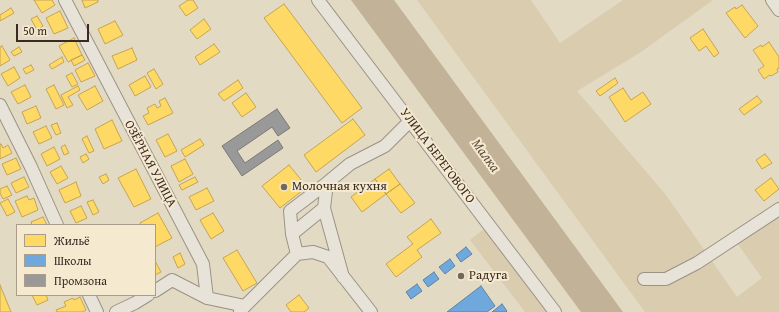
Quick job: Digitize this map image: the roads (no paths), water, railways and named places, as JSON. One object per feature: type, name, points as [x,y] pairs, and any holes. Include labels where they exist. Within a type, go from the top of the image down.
[{"type":"street","name":"ОЗЁРНАЯ УЛИЦА","points":[[65,0],[203,264],[207,298]]},
{"type":"street","name":"УЛИЦА БЕРЕГОВОГО","points":[[318,0],[555,312]]},
{"type":"street","points":[[772,0],[779,10]]},
{"type":"street","points":[[0,105],[31,167],[57,224]]},
{"type":"street","points":[[297,254],[292,234],[290,211],[350,164],[385,146],[410,121]]},
{"type":"street","points":[[327,182],[324,208],[343,277]]},
{"type":"street","points":[[292,234],[324,208]]},
{"type":"street","points":[[644,279],[666,279],[697,263],[779,209]]},
{"type":"street","points":[[156,289],[172,280],[207,298],[242,309],[297,254],[313,252],[328,257],[371,312]]},
{"type":"street","points":[[89,296],[97,312]]},
{"type":"street","points":[[116,312],[146,296]]},
{"type":"water","name":"Малка","points":[[351,0],[394,0],[623,312],[581,312]]},
{"type":"place","name":"Молочная кухня","points":[[284,187]]},
{"type":"place","name":"Радуга","points":[[461,276]]}]
